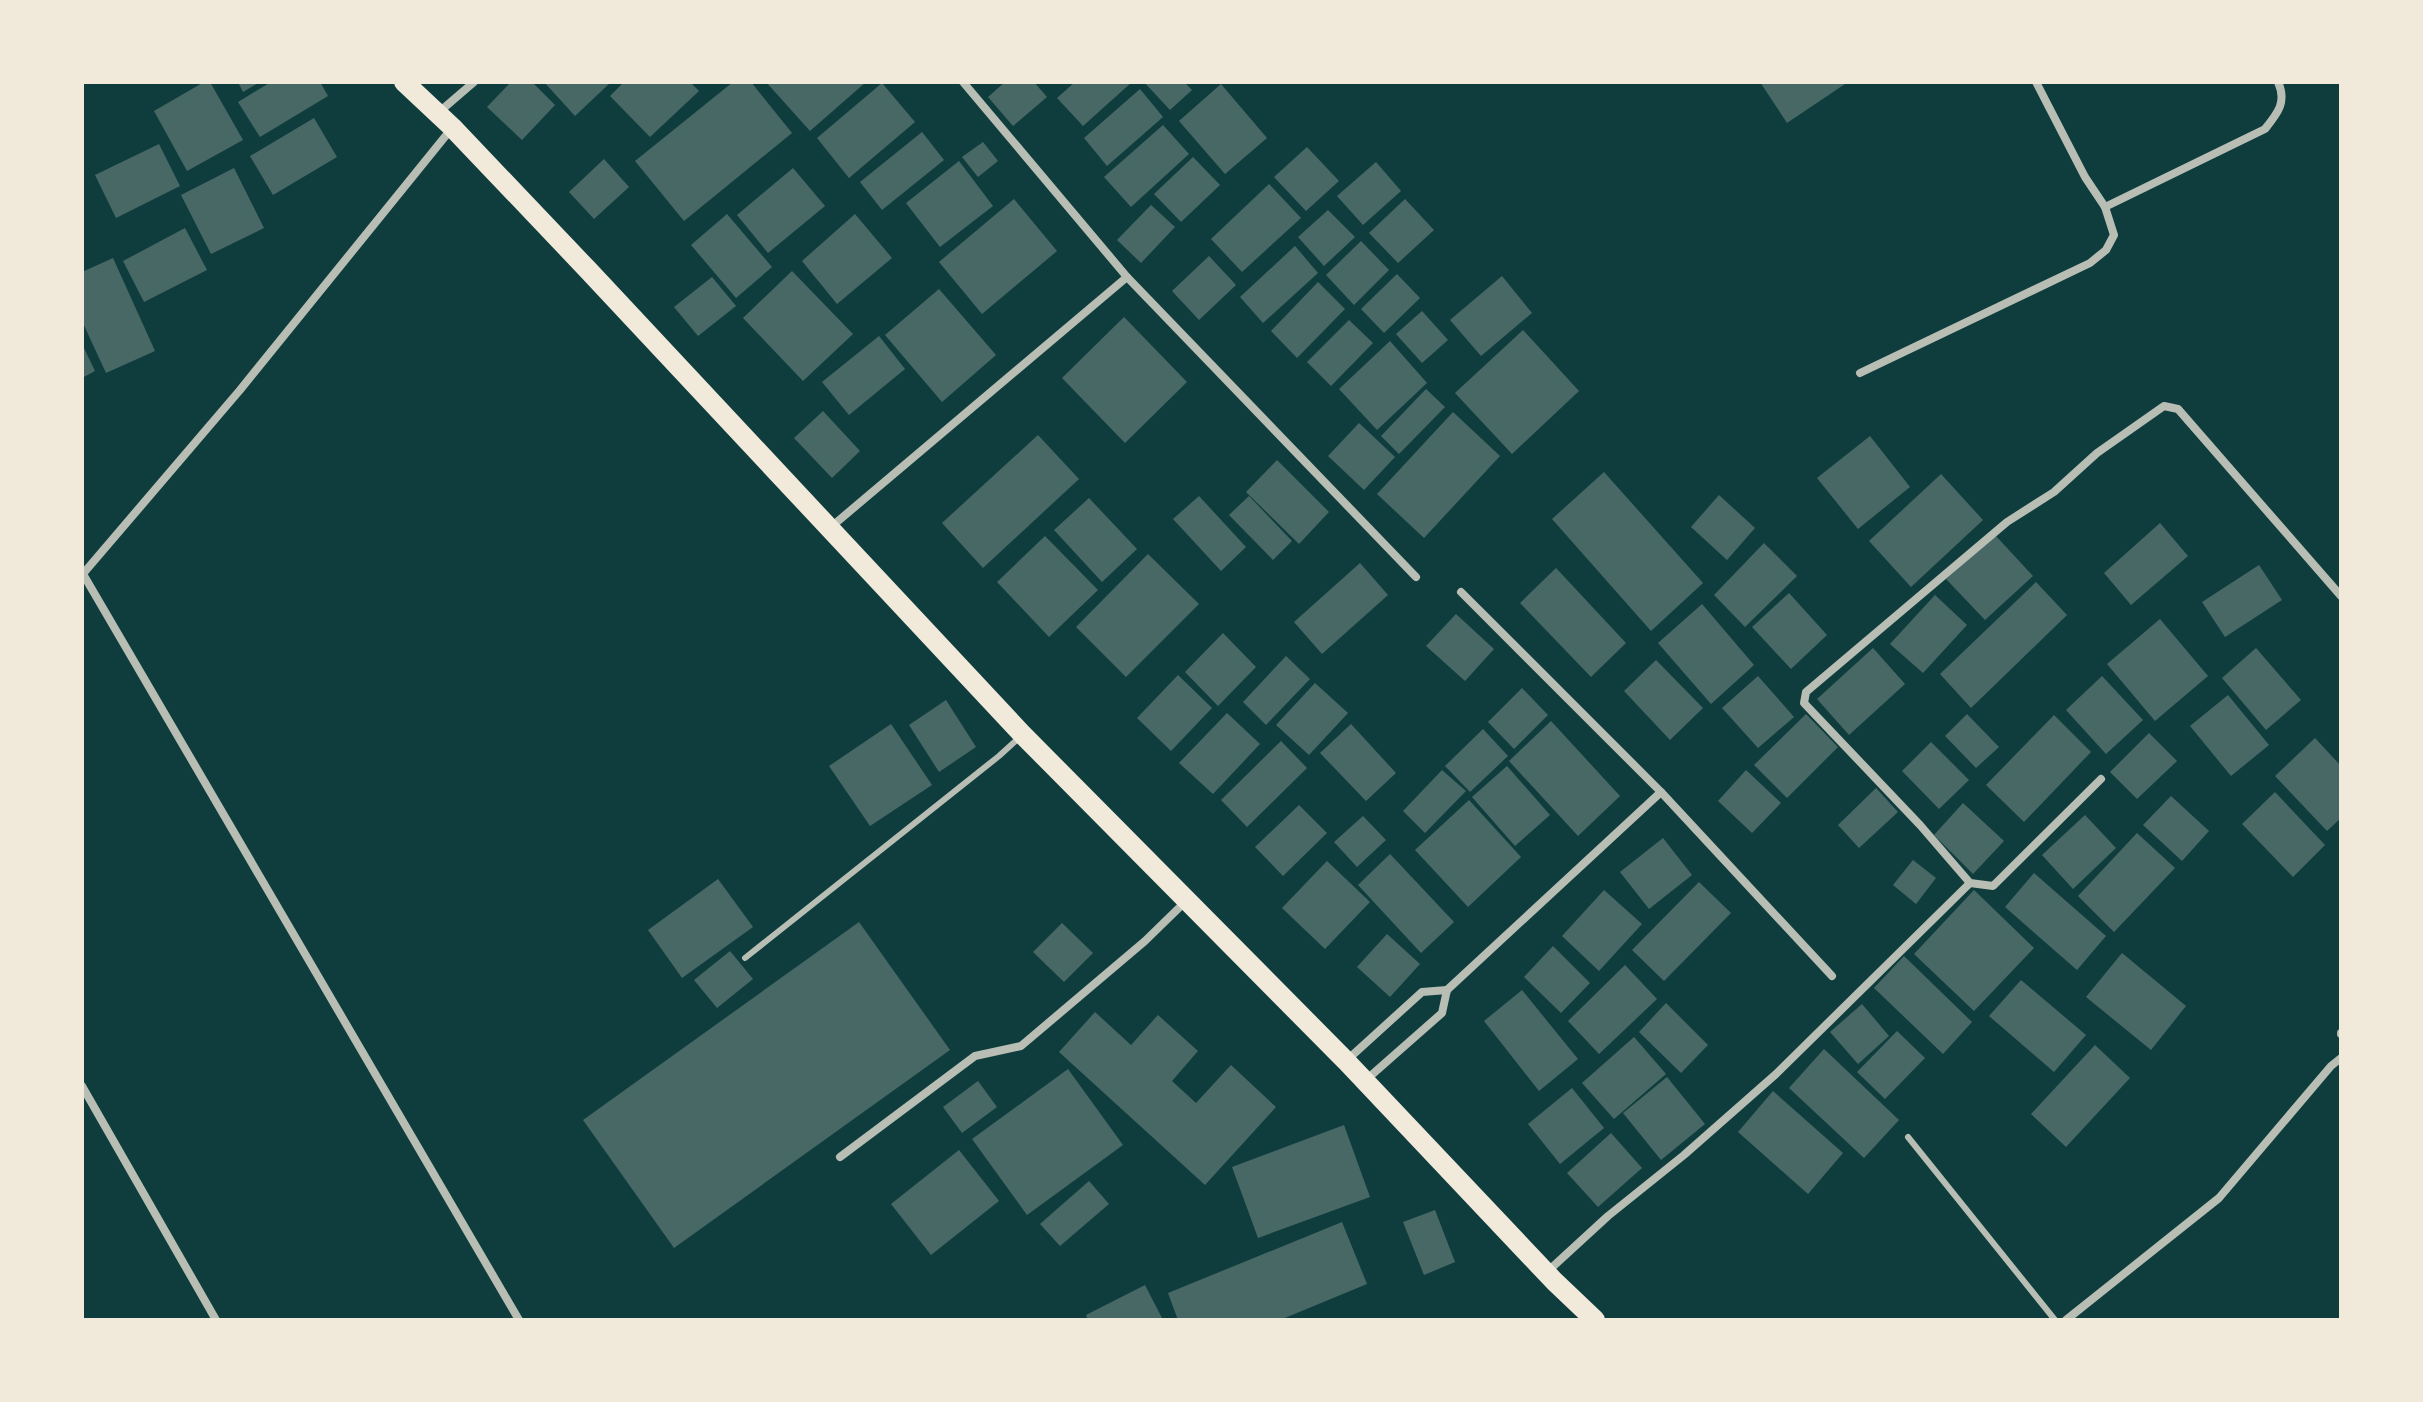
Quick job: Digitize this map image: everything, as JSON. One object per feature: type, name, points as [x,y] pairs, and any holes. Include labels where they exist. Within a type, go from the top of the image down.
[{"type":"main road","points":[[404,82],[445,120],[831,527],[1022,734],[1346,1061],[1546,1273],[1595,1320]]},
{"type":"street","points":[[474,82],[240,390],[82,574],[519,1320]]},
{"type":"street","points":[[963,82],[1127,277],[1416,577]]},
{"type":"street","points":[[1860,373],[2090,263],[2106,250],[2114,235],[2105,207],[2085,177],[2036,82]]},
{"type":"street","points":[[2105,207],[2265,129],[2281,109],[2282,90],[2278,82]]},
{"type":"street","points":[[831,527],[1127,277]]},
{"type":"street","points":[[2101,779],[1993,886],[1970,883],[1920,825],[1804,703],[1806,692],[2007,522],[2054,492],[2097,453],[2164,406],[2178,409],[2341,596]]},
{"type":"street","points":[[1461,592],[1661,792],[1832,976]]},
{"type":"street","points":[[1364,1082],[1442,1013],[1447,990],[1661,792]]},
{"type":"street","points":[[1546,1273],[1608,1216],[1684,1155],[1776,1074],[1970,883]]},
{"type":"street","points":[[840,1157],[975,1056],[1021,1046],[1145,941],[1186,901]]},
{"type":"street","points":[[1346,1061],[1422,992],[1447,990]]},
{"type":"street","points":[[2066,1320],[2219,1198],[2341,1058]]},
{"type":"street","points":[[82,1086],[216,1320]]},
{"type":"lane","points":[[745,958],[999,756],[1022,734]]},
{"type":"lane","points":[[1908,1137],[2055,1320]]},
{"type":"building","points":[[204,82],[210,82],[243,140],[187,171],[154,111]]},
{"type":"building","points":[[238,82],[260,82],[243,92]]},
{"type":"building","points":[[271,82],[320,82],[328,96],[260,137],[238,102]]},
{"type":"building","points":[[511,82],[532,82],[555,105],[522,140],[487,107]]},
{"type":"building","points":[[544,82],[611,82],[575,116]]},
{"type":"building","points":[[624,82],[690,82],[699,91],[650,137],[610,96]]},
{"type":"building","points":[[733,82],[751,82],[792,133],[684,221],[635,161]]},
{"type":"building","points":[[766,82],[866,82],[810,131]]},
{"type":"building","points":[[1005,82],[1034,82],[1047,97],[1013,126],[988,97]]},
{"type":"building","points":[[1075,82],[1132,82],[1083,126],[1057,98]]},
{"type":"building","points":[[1144,82],[1184,82],[1192,90],[1170,110]]},
{"type":"building","points":[[1760,82],[1848,82],[1787,123]]},
{"type":"building","points":[[882,83],[915,122],[849,178],[817,138]]},
{"type":"building","points":[[1221,84],[1267,138],[1225,174],[1179,121]]},
{"type":"building","points":[[1140,89],[1163,117],[1107,166],[1084,138]]},
{"type":"building","points":[[314,118],[337,157],[273,195],[250,156]]},
{"type":"building","points":[[1163,125],[1189,154],[1131,207],[1104,177]]},
{"type":"building","points":[[922,132],[944,160],[882,210],[860,182]]},
{"type":"building","points":[[983,142],[998,161],[978,177],[962,157]]},
{"type":"building","points":[[159,144],[180,186],[116,218],[95,175]]},
{"type":"building","points":[[1307,147],[1339,181],[1306,211],[1274,177]]},
{"type":"building","points":[[1193,157],[1220,185],[1181,222],[1154,194]]},
{"type":"building","points":[[604,159],[629,187],[594,219],[569,192]]},
{"type":"building","points":[[959,161],[993,206],[940,247],[906,203]]},
{"type":"building","points":[[1376,162],[1401,191],[1363,225],[1337,196]]},
{"type":"building","points":[[234,168],[264,228],[211,254],[181,195]]},
{"type":"building","points":[[793,168],[825,206],[768,253],[737,215]]},
{"type":"building","points":[[1269,184],[1301,218],[1242,272],[1211,239]]},
{"type":"building","points":[[1014,199],[1057,251],[982,314],[939,262]]},
{"type":"building","points":[[1405,199],[1434,230],[1398,263],[1369,233]]},
{"type":"building","points":[[1151,205],[1175,227],[1141,263],[1117,240]]},
{"type":"building","points":[[1328,210],[1355,237],[1324,266],[1298,237]]},
{"type":"building","points":[[727,214],[772,267],[736,298],[691,245]]},
{"type":"building","points":[[855,214],[892,258],[837,304],[802,261]]},
{"type":"building","points":[[185,228],[207,270],[144,302],[123,261]]},
{"type":"building","points":[[1361,241],[1389,270],[1354,305],[1326,275]]},
{"type":"building","points":[[1295,246],[1318,273],[1263,323],[1240,297]]},
{"type":"building","points":[[1209,256],[1236,285],[1199,320],[1172,291]]},
{"type":"building","points":[[113,258],[155,351],[106,373],[82,321],[82,272]]},
{"type":"building","points":[[792,271],[853,334],[803,381],[743,318]]},
{"type":"building","points":[[1397,274],[1420,298],[1384,333],[1361,309]]},
{"type":"building","points":[[1502,276],[1532,313],[1481,356],[1450,320]]},
{"type":"building","points":[[712,277],[736,306],[698,336],[674,307]]},
{"type":"building","points":[[1318,282],[1345,309],[1297,358],[1271,331]]},
{"type":"building","points":[[939,289],[996,355],[942,402],[885,335]]},
{"type":"building","points":[[1422,311],[1448,340],[1422,363],[1396,334]]},
{"type":"building","points":[[1124,317],[1187,382],[1125,443],[1062,378]]},
{"type":"building","points":[[1349,320],[1373,343],[1331,386],[1307,362]]},
{"type":"building","points":[[1523,330],[1579,391],[1512,454],[1455,393]]},
{"type":"building","points":[[879,336],[905,369],[849,415],[822,382]]},
{"type":"building","points":[[1390,341],[1427,383],[1377,430],[1339,389]]},
{"type":"building","points":[[82,344],[95,371],[82,378]]},
{"type":"building","points":[[1426,389],[1445,407],[1399,454],[1381,436]]},
{"type":"building","points":[[823,411],[860,451],[832,478],[794,438]]},
{"type":"building","points":[[1453,412],[1500,456],[1424,538],[1377,494]]},
{"type":"building","points":[[1359,423],[1395,457],[1364,490],[1328,456]]},
{"type":"building","points":[[1038,435],[1079,479],[983,568],[942,523]]},
{"type":"building","points":[[1870,436],[1910,487],[1858,529],[1817,478]]},
{"type":"building","points":[[1277,460],[1329,512],[1299,544],[1246,492]]},
{"type":"building","points":[[1604,472],[1703,583],[1651,631],[1552,519]]},
{"type":"building","points":[[1941,474],[1983,520],[1911,587],[1869,541]]},
{"type":"building","points":[[1719,495],[1755,528],[1727,560],[1691,527]]},
{"type":"building","points":[[1199,496],[1246,547],[1221,571],[1173,519]]},
{"type":"building","points":[[1249,496],[1292,541],[1273,560],[1229,515]]},
{"type":"building","points":[[1089,498],[1137,549],[1102,582],[1054,530]]},
{"type":"building","points":[[2160,523],[2188,556],[2131,605],[2104,573]]},
{"type":"building","points":[[1995,535],[2033,576],[1985,620],[1946,579]]},
{"type":"building","points":[[1045,536],[1098,590],[1049,637],[997,582]]},
{"type":"building","points":[[1764,543],[1797,576],[1745,627],[1714,595]]},
{"type":"building","points":[[1148,554],[1199,604],[1126,677],[1076,627]]},
{"type":"building","points":[[1360,563],[1388,595],[1322,654],[1294,622]]},
{"type":"building","points":[[2259,565],[2282,600],[2225,637],[2202,602]]},
{"type":"building","points":[[1556,568],[1626,643],[1591,677],[1520,603]]},
{"type":"building","points":[[2036,582],[2067,615],[1971,708],[1940,674]]},
{"type":"building","points":[[1789,593],[1827,635],[1791,669],[1752,627]]},
{"type":"building","points":[[1935,595],[1967,625],[1923,673],[1890,644]]},
{"type":"building","points":[[1702,604],[1754,665],[1711,704],[1658,643]]},
{"type":"building","points":[[1456,614],[1494,649],[1465,681],[1426,646]]},
{"type":"building","points":[[2160,619],[2208,676],[2155,721],[2107,664]]},
{"type":"building","points":[[1223,633],[1256,667],[1218,706],[1185,672]]},
{"type":"building","points":[[1873,648],[1905,684],[1849,735],[1817,699]]},
{"type":"building","points":[[2256,648],[2301,700],[2266,730],[2222,678]]},
{"type":"building","points":[[1286,656],[1310,679],[1266,725],[1243,702]]},
{"type":"building","points":[[1656,660],[1703,708],[1670,740],[1624,691]]},
{"type":"building","points":[[1178,675],[1212,708],[1171,751],[1137,718]]},
{"type":"building","points":[[1758,676],[1794,717],[1758,748],[1722,708]]},
{"type":"building","points":[[2102,676],[2143,720],[2106,754],[2066,710]]},
{"type":"building","points":[[1315,683],[1348,713],[1309,755],[1276,725]]},
{"type":"building","points":[[1522,688],[1548,715],[1514,749],[1488,722]]},
{"type":"building","points":[[2228,695],[2269,745],[2231,776],[2190,726]]},
{"type":"building","points":[[946,700],[976,747],[939,772],[909,725]]},
{"type":"building","points":[[1227,713],[1260,744],[1213,794],[1179,763]]},
{"type":"building","points":[[1806,714],[1838,747],[1787,798],[1754,765]]},
{"type":"building","points":[[1967,714],[1999,747],[1976,768],[1945,736]]},
{"type":"building","points":[[2054,715],[2091,752],[2024,822],[1986,785]]},
{"type":"building","points":[[1551,721],[1620,796],[1578,836],[1509,761]]},
{"type":"building","points":[[891,724],[932,785],[870,826],[829,766]]},
{"type":"building","points":[[1351,724],[1396,773],[1366,801],[1320,753]]},
{"type":"building","points":[[1483,729],[1508,756],[1470,792],[1445,766]]},
{"type":"building","points":[[2149,733],[2177,761],[2137,799],[2110,772]]},
{"type":"building","points":[[2315,738],[2341,766],[2341,818],[2327,831],[2275,776]]},
{"type":"building","points":[[1281,741],[1307,768],[1247,827],[1221,800]]},
{"type":"building","points":[[1931,742],[1969,780],[1939,809],[1902,771]]},
{"type":"building","points":[[1507,766],[1550,815],[1515,846],[1472,797]]},
{"type":"building","points":[[1442,770],[1466,791],[1425,833],[1403,811]]},
{"type":"building","points":[[1746,770],[1781,803],[1752,833],[1718,801]]},
{"type":"building","points":[[1876,788],[1898,812],[1859,848],[1838,825]]},
{"type":"building","points":[[2275,792],[2325,845],[2293,877],[2242,824]]},
{"type":"building","points":[[2171,796],[2209,831],[2182,861],[2143,825]]},
{"type":"building","points":[[1469,800],[1521,857],[1468,907],[1415,850]]},
{"type":"building","points":[[1963,803],[2004,841],[1973,874],[1934,835]]},
{"type":"building","points":[[1299,805],[1327,833],[1283,876],[1255,847]]},
{"type":"building","points":[[2085,815],[2116,848],[2073,889],[2042,855]]},
{"type":"building","points":[[1363,816],[1386,840],[1357,867],[1334,842]]},
{"type":"building","points":[[2137,833],[2175,868],[2114,932],[2078,896]]},
{"type":"building","points":[[1663,838],[1692,875],[1649,909],[1620,872]]},
{"type":"building","points":[[1390,854],[1454,922],[1421,953],[1358,885]]},
{"type":"building","points":[[1913,860],[1936,878],[1916,904],[1893,885]]},
{"type":"building","points":[[1327,861],[1370,902],[1325,949],[1282,908]]},
{"type":"building","points":[[2034,873],[2106,936],[2077,970],[2005,907]]},
{"type":"building","points":[[718,879],[753,927],[682,978],[648,930]]},
{"type":"building","points":[[1699,882],[1731,913],[1664,981],[1632,950]]},
{"type":"building","points":[[1604,890],[1642,924],[1599,971],[1562,936]]},
{"type":"building","points":[[1974,890],[2034,948],[1974,1011],[1914,954]]},
{"type":"building","points":[[859,922],[950,1050],[674,1248],[583,1120]]},
{"type":"building","points":[[1062,923],[1093,953],[1064,982],[1033,952]]},
{"type":"building","points":[[1387,934],[1420,964],[1390,997],[1357,967]]},
{"type":"building","points":[[1553,946],[1590,983],[1561,1013],[1524,977]]},
{"type":"building","points":[[730,951],[753,979],[717,1008],[694,980]]},
{"type":"building","points":[[2122,953],[2186,1006],[2151,1050],[2086,997]]},
{"type":"building","points":[[1904,956],[1972,1022],[1943,1054],[1874,988]]},
{"type":"building","points":[[1625,965],[1657,999],[1599,1054],[1568,1021]]},
{"type":"building","points":[[2021,980],[2086,1035],[2054,1072],[1989,1016]]},
{"type":"building","points":[[1522,990],[1578,1059],[1539,1091],[1484,1021]]},
{"type":"building","points":[[1666,1003],[1708,1045],[1681,1073],[1639,1032]]},
{"type":"building","points":[[1862,1004],[1889,1036],[1858,1064],[1830,1032]]},
{"type":"building","points":[[1095,1012],[1131,1045],[1158,1015],[1198,1051],[1172,1081],[1196,1103],[1231,1065],[1276,1107],[1205,1185],[1059,1052]]},
{"type":"building","points":[[1897,1031],[1925,1058],[1885,1099],[1857,1072]]},
{"type":"building","points":[[1634,1037],[1666,1074],[1614,1119],[1582,1083]]},
{"type":"building","points":[[2095,1045],[2130,1078],[2066,1147],[2031,1114]]},
{"type":"building","points":[[1824,1049],[1899,1120],[1864,1158],[1789,1088]]},
{"type":"building","points":[[1068,1069],[1123,1145],[1027,1215],[972,1139]]},
{"type":"building","points":[[1667,1077],[1705,1124],[1661,1160],[1623,1113]]},
{"type":"building","points":[[978,1081],[997,1107],[962,1133],[943,1107]]},
{"type":"building","points":[[1572,1088],[1604,1128],[1560,1164],[1528,1124]]},
{"type":"building","points":[[1773,1091],[1843,1153],[1808,1194],[1738,1132]]},
{"type":"building","points":[[1344,1125],[1370,1197],[1258,1238],[1232,1167]]},
{"type":"building","points":[[1611,1133],[1642,1168],[1598,1207],[1567,1173]]},
{"type":"building","points":[[959,1150],[999,1201],[931,1255],[891,1204]]},
{"type":"building","points":[[1089,1181],[1109,1204],[1060,1246],[1040,1224]]},
{"type":"building","points":[[1435,1210],[1455,1262],[1424,1275],[1403,1222]]},
{"type":"building","points":[[1342,1222],[1367,1284],[1280,1320],[1178,1320],[1168,1293]]},
{"type":"building","points":[[1145,1285],[1163,1320],[1088,1320],[1086,1315]]}]
